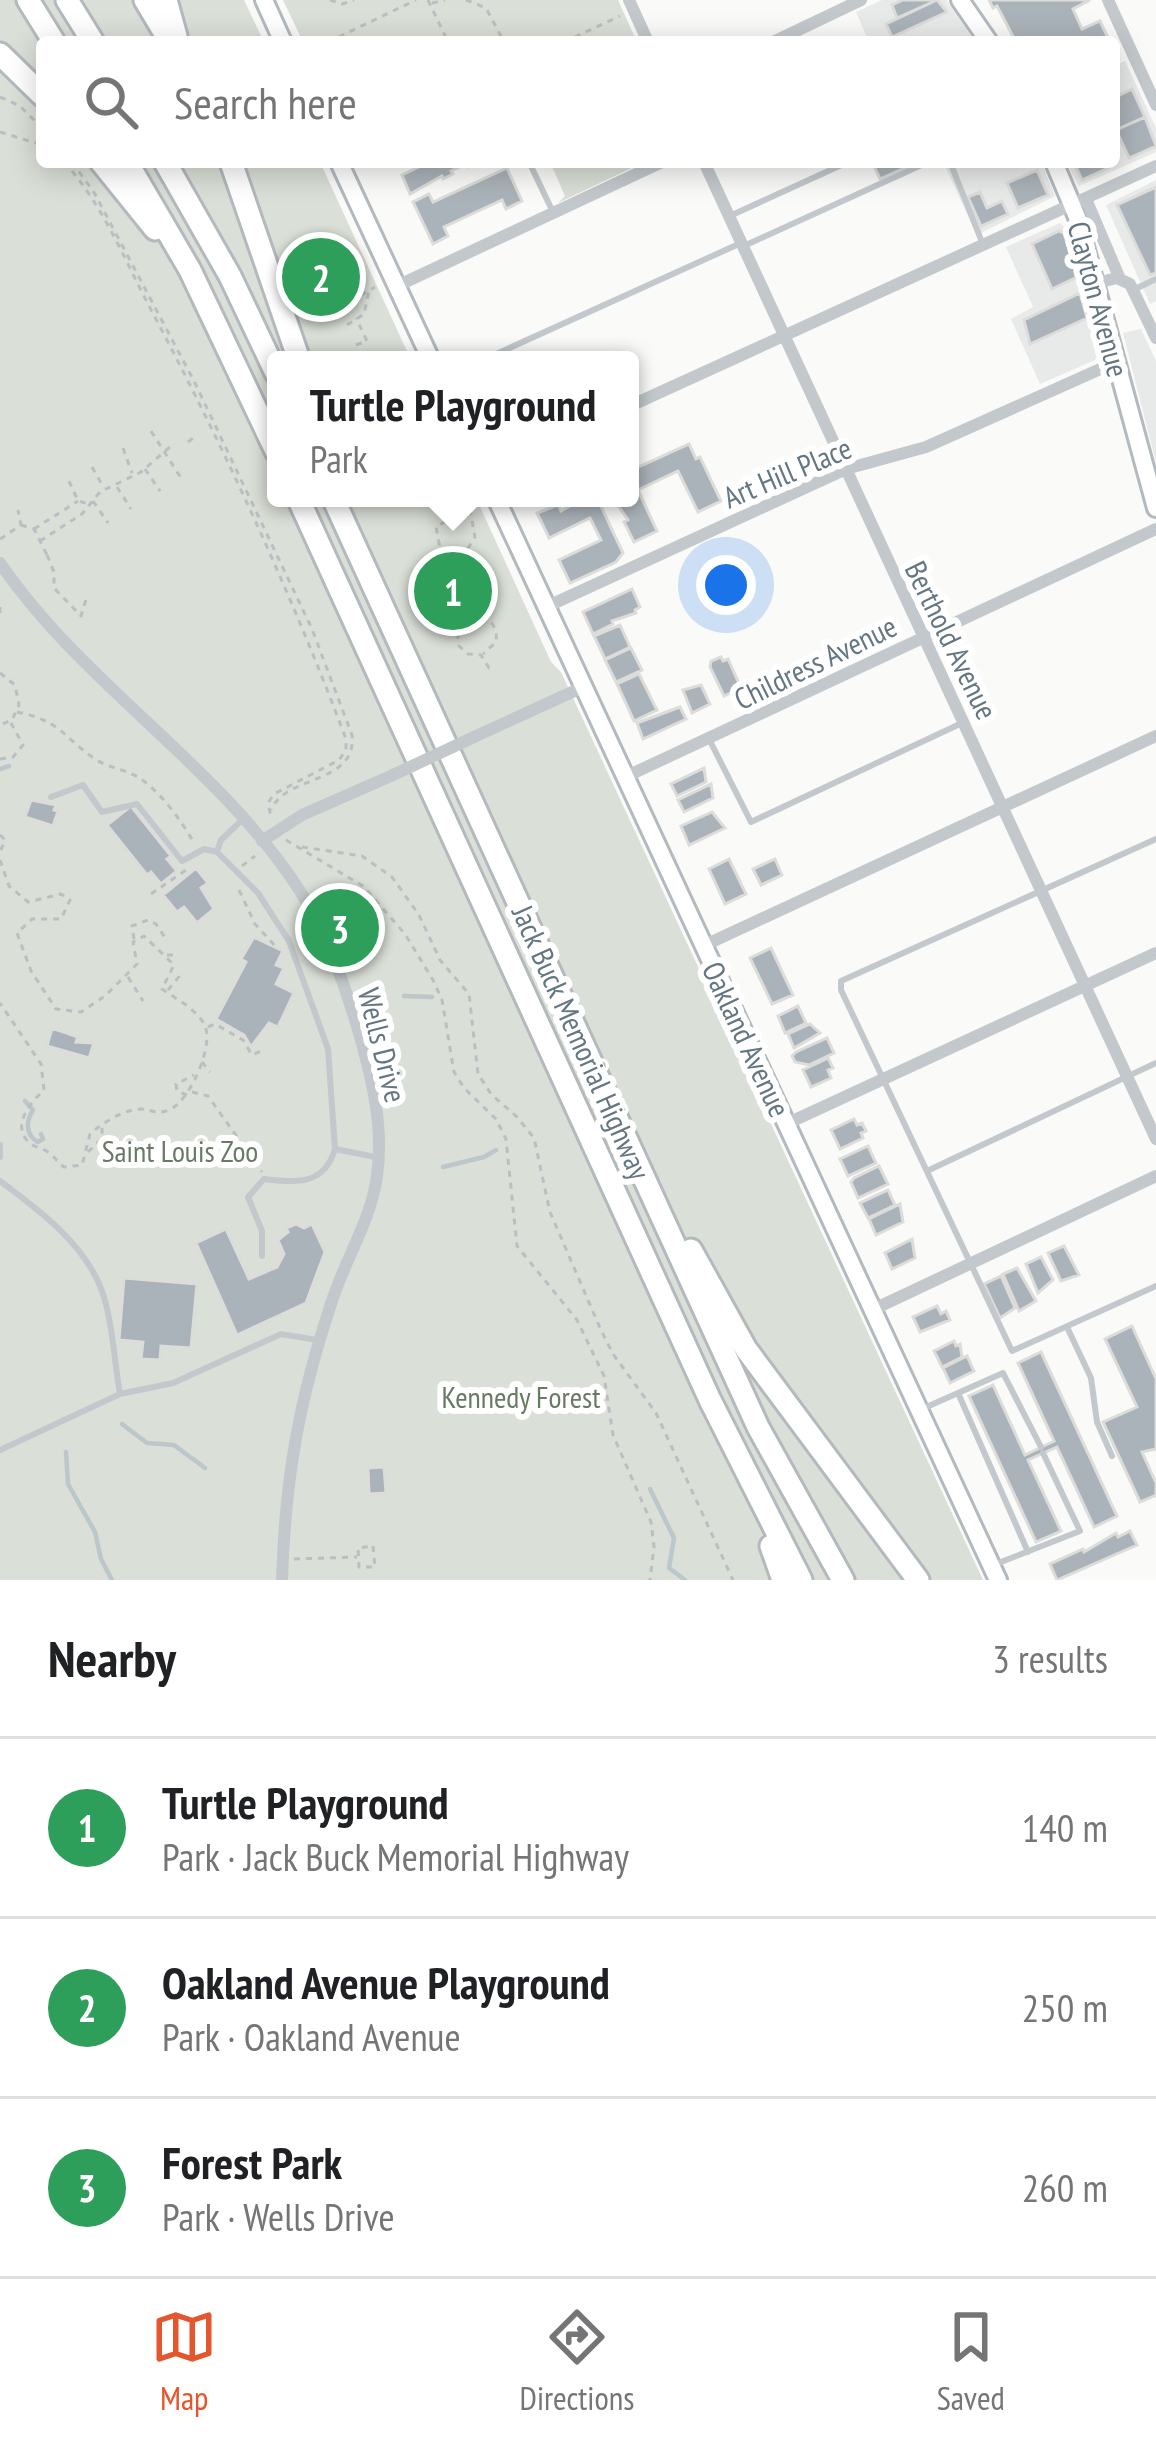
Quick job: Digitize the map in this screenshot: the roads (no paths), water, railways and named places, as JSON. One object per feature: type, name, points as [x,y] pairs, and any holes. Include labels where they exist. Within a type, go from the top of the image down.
[{"type":"highway","points":[[28,0],[50,36]]},
{"type":"highway","points":[[68,0],[89,36]]},
{"type":"highway","points":[[146,0],[170,36]]},
{"type":"highway","points":[[166,0],[173,36]]},
{"type":"highway","points":[[0,54],[36,89]]},
{"type":"highway","points":[[106,168],[190,271]]},
{"type":"highway","points":[[130,168],[190,271],[267,432]]},
{"type":"highway","points":[[168,168],[230,276],[267,354]]},
{"type":"highway","points":[[233,168],[296,351]]},
{"type":"highway","name":"Jack Buck Memorial Highway","points":[[302,507],[752,1489],[801,1580]]},
{"type":"highway","name":"Jack Buck Memorial Highway","points":[[337,507],[758,1427],[843,1580]]},
{"type":"highway","points":[[636,1162],[746,1349],[918,1580]]},
{"type":"highway","points":[[752,1489],[782,1580]]},
{"type":"street","points":[[264,0],[281,36]]},
{"type":"street","points":[[629,0],[645,36]]},
{"type":"street","points":[[786,36],[861,0]]},
{"type":"street","points":[[960,0],[985,36]]},
{"type":"street","points":[[1108,0],[1147,73],[1156,105]]},
{"type":"street","points":[[639,402],[1156,166]]},
{"type":"street","points":[[342,168],[427,351]]},
{"type":"street","points":[[397,286],[649,168]]},
{"type":"street","name":"Berthold Avenue","points":[[707,168],[1156,1139]]},
{"type":"street","name":"Clayton Avenue","points":[[1058,168],[1080,202],[1096,283],[1156,508]]},
{"type":"street","points":[[1080,202],[1156,338]]},
{"type":"street","points":[[1096,283],[1120,278]]},
{"type":"street","name":"Art Hill Place","points":[[546,607],[846,469],[926,447],[1116,362]]},
{"type":"street","name":"Oakland Avenue","points":[[500,507],[994,1573]]},
{"type":"street","name":"Childress Avenue","points":[[625,778],[1156,529]]},
{"type":"street","name":"Wells Drive","points":[[0,563],[65,644],[262,841],[307,903],[342,978],[376,1100],[379,1158],[372,1201],[320,1341],[292,1446],[282,1580]]},
{"type":"street","points":[[262,841],[302,815],[583,687]]},
{"type":"street","points":[[703,946],[1156,736]]},
{"type":"street","points":[[786,1124],[1156,953]]},
{"type":"street","points":[[872,1310],[1156,1176]]},
{"type":"lane","points":[[533,168],[553,214]]},
{"type":"lane","points":[[729,217],[835,168]]},
{"type":"lane","points":[[503,351],[915,168]]},
{"type":"lane","points":[[952,168],[983,245]]},
{"type":"lane","points":[[1133,290],[1156,279]]},
{"type":"lane","points":[[709,740],[751,822],[965,722]]},
{"type":"lane","points":[[51,797],[83,785],[102,812],[134,802],[182,861],[211,848],[217,852],[273,914],[308,985],[332,1069],[335,1149],[325,1168],[300,1183],[264,1179],[248,1196],[262,1231],[262,1256]]},
{"type":"lane","points":[[217,852],[221,840],[242,820]]},
{"type":"lane","points":[[1156,839],[841,981],[1012,1351],[1156,1286]]},
{"type":"lane","points":[[927,1171],[1156,1063]]},
{"type":"lane","points":[[0,1144],[0,1157]]},
{"type":"lane","points":[[335,1149],[379,1158]]},
{"type":"lane","points":[[0,1181],[74,1244],[93,1271],[104,1296],[120,1394]]},
{"type":"lane","points":[[1067,1327],[1091,1378],[1097,1422],[1112,1456]]},
{"type":"lane","points":[[0,1450],[120,1394],[173,1383],[281,1334],[320,1341]]},
{"type":"lane","points":[[919,1410],[1003,1373],[1080,1531],[1028,1552],[994,1573]]},
{"type":"lane","points":[[958,1393],[1028,1552]]},
{"type":"waterway","points":[[0,769],[9,766]]},
{"type":"waterway","points":[[404,996],[432,997]]},
{"type":"waterway","points":[[25,1101],[33,1110],[29,1132],[38,1142],[43,1139],[41,1134]]},
{"type":"waterway","points":[[443,1167],[496,1150]]},
{"type":"waterway","points":[[122,1424],[147,1443],[174,1445],[205,1468]]},
{"type":"waterway","points":[[66,1452],[68,1484],[95,1532],[112,1580]]},
{"type":"waterway","points":[[650,1489],[674,1538],[669,1568],[685,1580]]},
{"type":"place","name":"Oakland Avenue Playground","points":[[321,277]]},
{"type":"place","name":"Turtle Playground","points":[[453,591]]},
{"type":"place","name":"Forest Park","points":[[340,928]]},
{"type":"park label","name":"Saint Louis Zoo","points":[[180,1150]]},
{"type":"park label","name":"Kennedy Forest","points":[[521,1396]]}]
